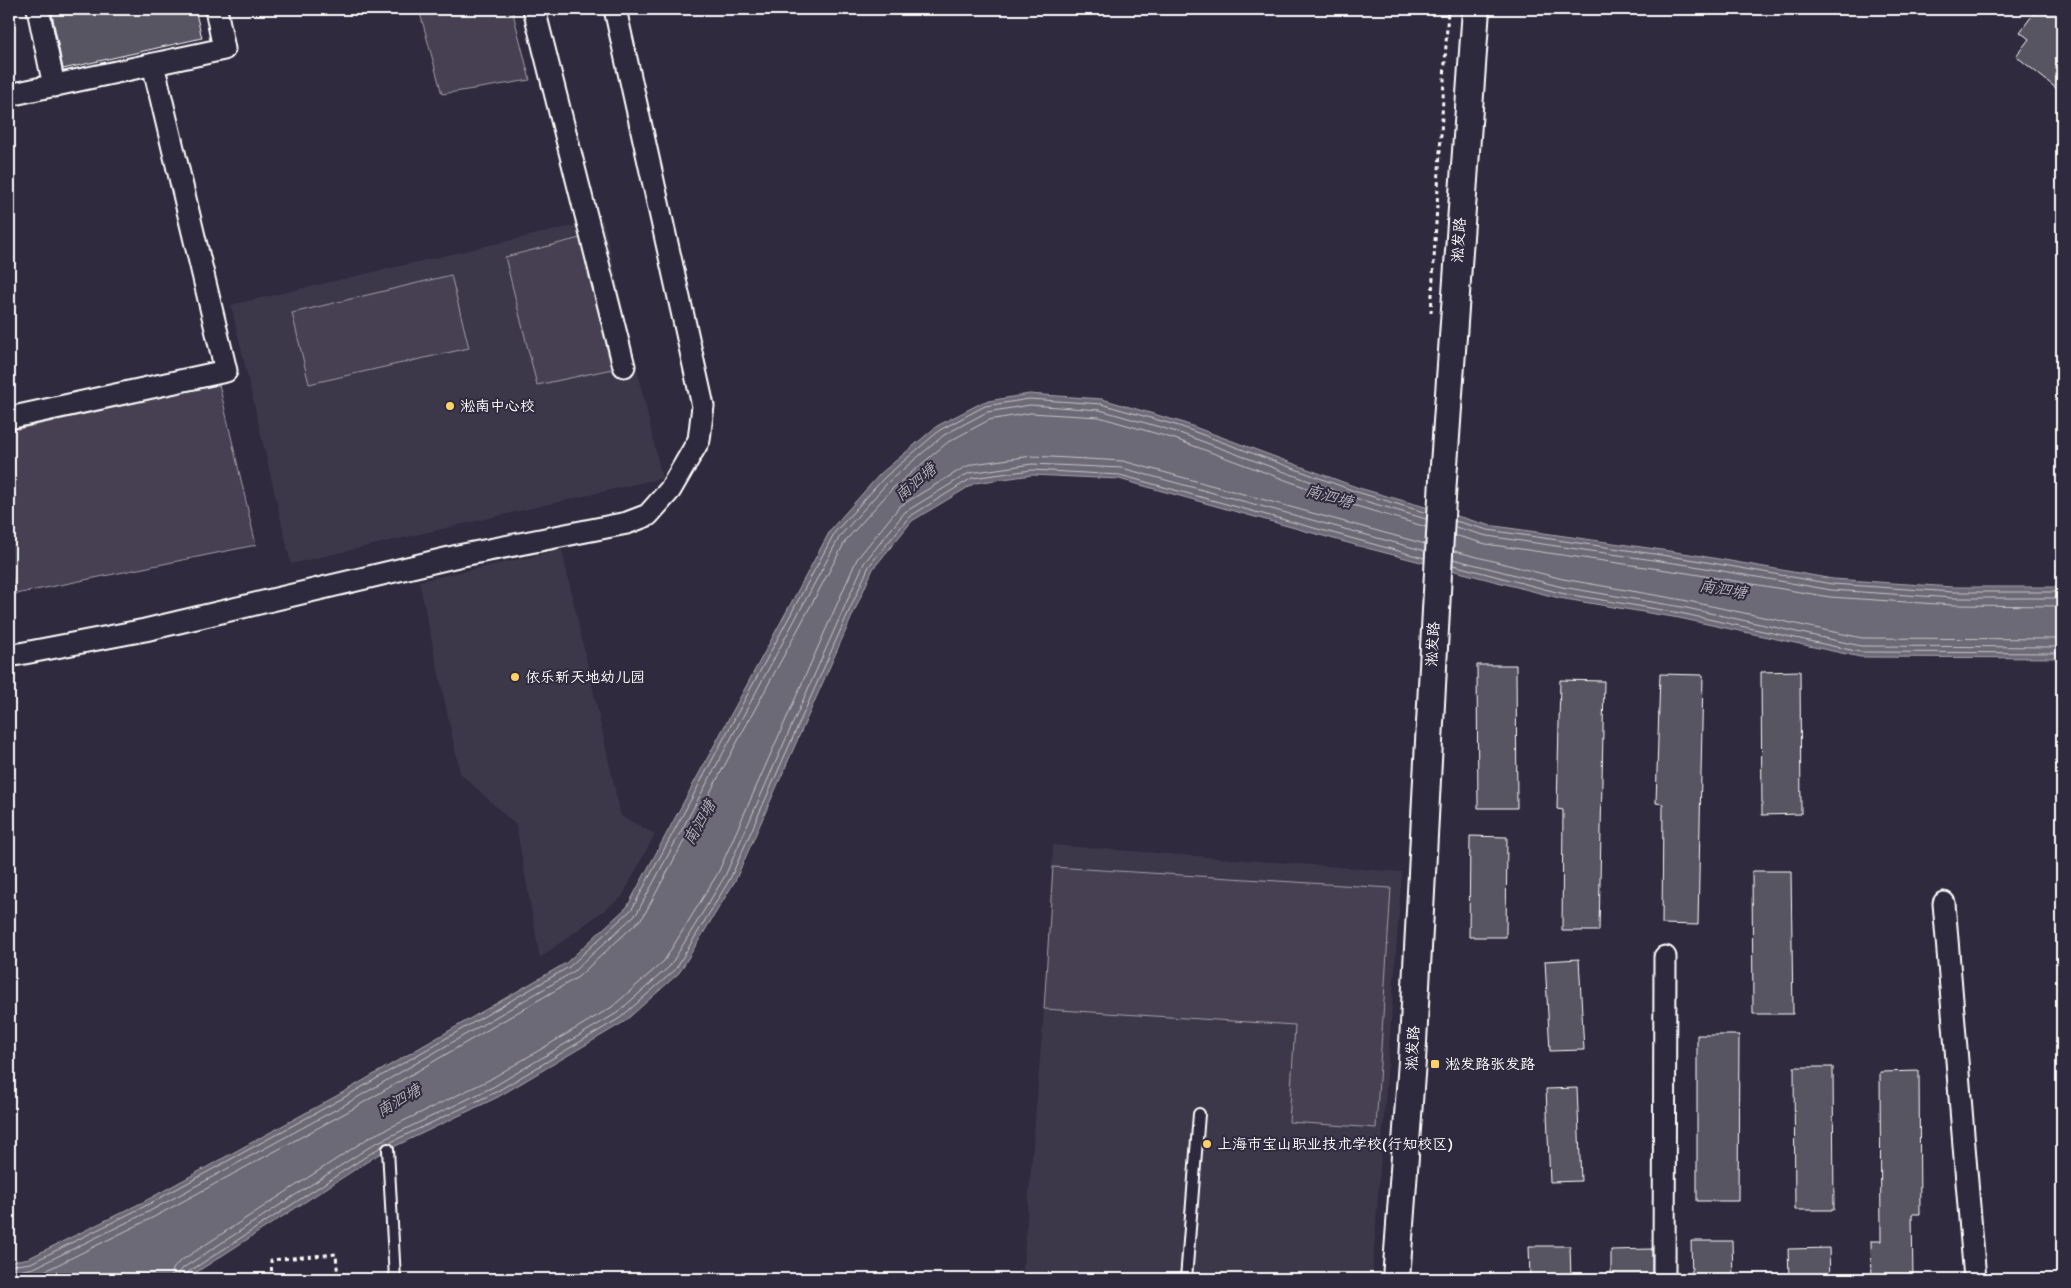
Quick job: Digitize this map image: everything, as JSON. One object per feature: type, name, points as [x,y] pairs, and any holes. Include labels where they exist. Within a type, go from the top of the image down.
[{"type":"street","points":[[38,9],[54,86]]},
{"type":"street","points":[[9,95],[224,49],[216,9]]},
{"type":"street","points":[[534,9],[624,366]]},
{"type":"street","points":[[9,656],[145,630],[458,556],[627,523],[648,515],[670,490],[699,440],[703,406],[615,9]]},
{"type":"street","name":"淞发路","points":[[1396,1279],[1412,1061],[1442,479],[1476,9]]},
{"type":"street","points":[[9,418],[226,371],[154,64]]},
{"type":"street","points":[[1944,903],[1975,1279]]},
{"type":"street","points":[[1664,1279],[1665,957]]},
{"type":"lane","points":[[1186,1279],[1199,1114]]},
{"type":"lane","points":[[388,1149],[395,1279]]},
{"type":"path","points":[[1430,316],[1448,9]]},
{"type":"path","points":[[272,1279],[270,1260],[336,1254],[338,1279]]},
{"type":"shaded area","points":[[419,9],[512,9],[530,80],[442,94]]},
{"type":"shaded area","name":"淞南中心校","points":[[603,219],[662,478],[291,564],[231,305]]},
{"type":"shaded area","points":[[580,238],[612,369],[537,385],[505,257]]},
{"type":"shaded area","points":[[451,275],[469,348],[309,384],[292,313]]},
{"type":"shaded area","points":[[219,384],[256,545],[16,594],[9,561],[9,431]]},
{"type":"shaded area","name":"依乐新天地幼儿园","points":[[562,550],[621,816],[655,834],[622,897],[540,958],[516,825],[460,773],[419,581]]},
{"type":"shaded area","name":"上海市宝山职业技术学校(行知校区)","points":[[1053,845],[1402,872],[1372,1279],[1022,1279],[1044,1009]]},
{"type":"shaded area","points":[[1053,867],[1391,888],[1376,1128],[1289,1122],[1295,1025],[1044,1009]]},
{"type":"water","name":"南泗塘","points":[[1029,394],[1102,399],[1181,422],[1359,488],[1488,525],[1690,554],[1833,579],[1953,587],[2062,587],[2062,658],[1860,657],[1679,618],[1559,598],[1359,546],[1119,479],[1032,475],[975,483],[912,521],[873,569],[735,881],[679,973],[624,1022],[498,1097],[379,1154],[186,1279],[9,1279],[9,1262],[29,1258],[145,1201],[340,1094],[566,963],[627,907],[831,529],[880,474],[937,426],[983,402]]},
{"type":"building","points":[[51,9],[195,9],[202,38],[63,69]]},
{"type":"building","points":[[2037,9],[2054,9],[2062,15],[2062,93],[2016,56],[2029,39],[2020,32]]},
{"type":"building","points":[[1477,665],[1516,665],[1517,808],[1478,808]]},
{"type":"building","points":[[1800,671],[1801,814],[1762,815],[1761,672]]},
{"type":"building","points":[[1660,674],[1703,675],[1698,925],[1662,924],[1663,804],[1656,803]]},
{"type":"building","points":[[1560,680],[1604,681],[1599,931],[1562,931],[1563,810],[1557,809]]},
{"type":"building","points":[[1470,836],[1507,837],[1506,937],[1469,937]]},
{"type":"building","points":[[1752,871],[1791,871],[1793,1014],[1753,1014]]},
{"type":"building","points":[[1579,959],[1584,1050],[1550,1051],[1545,961]]},
{"type":"building","points":[[1697,1035],[1739,1035],[1738,1201],[1697,1201]]},
{"type":"building","points":[[1794,1067],[1833,1067],[1834,1210],[1795,1210]]},
{"type":"building","points":[[1919,1071],[1920,1214],[1912,1214],[1913,1279],[1872,1279],[1871,1241],[1881,1241],[1880,1072]]},
{"type":"building","points":[[1577,1088],[1581,1181],[1550,1182],[1546,1089]]},
{"type":"building","points":[[1691,1241],[1732,1241],[1733,1279],[1692,1279]]},
{"type":"building","points":[[1529,1246],[1570,1246],[1571,1279],[1530,1279]]},
{"type":"building","points":[[1829,1248],[1830,1279],[1789,1279],[1788,1249]]},
{"type":"building","points":[[1652,1249],[1652,1279],[1611,1279],[1611,1250]]},
{"type":"place","name":"淞南中心校","points":[[450,406]]},
{"type":"place","name":"依乐新天地幼儿园","points":[[515,677]]},
{"type":"place","name":"淞发路张发路","points":[[1435,1064]]},
{"type":"place","name":"上海市宝山职业技术学校(行知校区)","points":[[1207,1144]]}]
